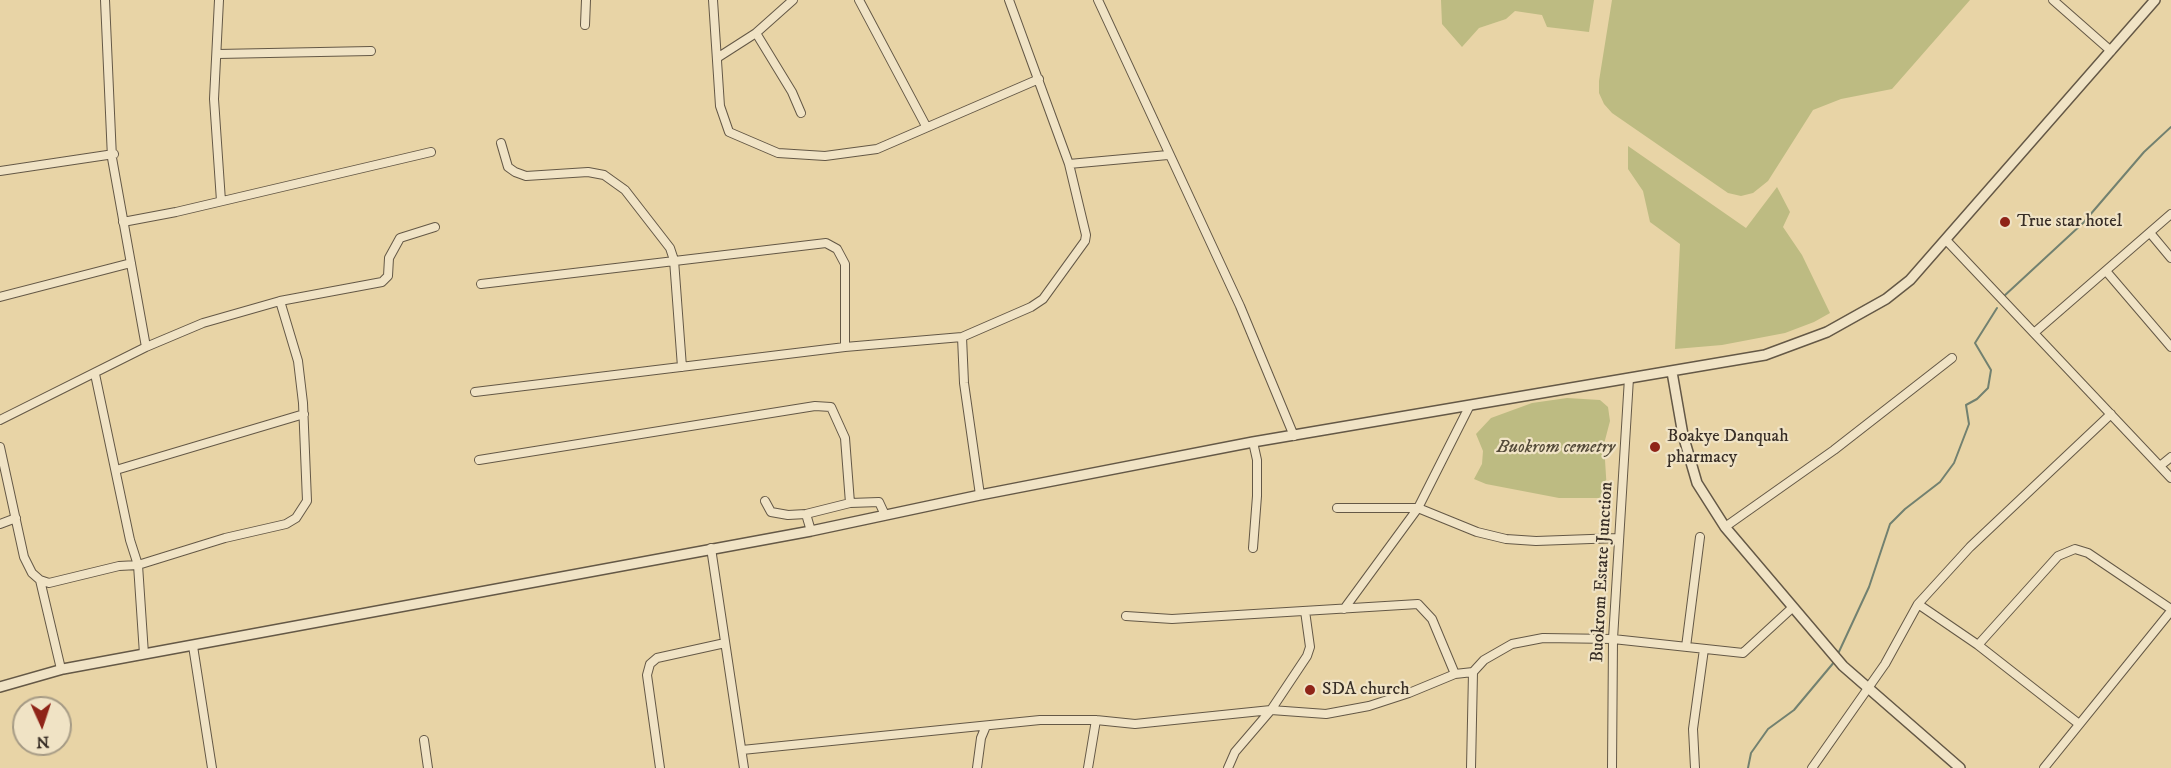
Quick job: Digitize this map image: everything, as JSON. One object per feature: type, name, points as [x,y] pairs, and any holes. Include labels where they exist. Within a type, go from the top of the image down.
[{"type":"street","points":[[105,0],[114,154],[112,158],[146,347]]},
{"type":"street","points":[[219,0],[214,99],[221,201]]},
{"type":"street","points":[[585,25],[586,0]]},
{"type":"street","points":[[713,0],[720,106],[729,132],[778,153],[825,156],[867,150],[1039,79]]},
{"type":"street","points":[[717,58],[756,33],[793,0]]},
{"type":"street","points":[[859,0],[926,126]]},
{"type":"street","points":[[475,392],[845,347],[962,337],[1031,307],[1043,298],[1085,241],[1069,164],[1009,0]]},
{"type":"street","points":[[1098,0],[1240,306],[1294,436]]},
{"type":"street","points":[[2053,0],[2111,51]]},
{"type":"street","points":[[0,687],[61,669],[811,531],[980,495],[1253,442],[1765,355],[1820,336],[1886,298],[1910,280],[1947,241],[2155,0]]},
{"type":"street","points":[[756,33],[792,92],[801,113]]},
{"type":"street","points":[[218,54],[371,51]]},
{"type":"street","points":[[501,143],[508,167],[514,172],[526,176],[588,172],[616,182],[664,239],[674,260],[682,367]]},
{"type":"street","points":[[123,222],[431,152]]},
{"type":"street","points":[[0,171],[114,154]]},
{"type":"street","points":[[1069,164],[1168,155]]},
{"type":"street","points":[[2034,333],[2151,234],[2171,214]]},
{"type":"street","points":[[0,420],[146,347],[203,322],[279,302],[382,282],[388,276],[389,258],[400,238],[408,233],[435,227]]},
{"type":"street","points":[[2151,234],[2171,258]]},
{"type":"street","points":[[1947,241],[2171,478]]},
{"type":"street","points":[[481,284],[826,243],[837,249],[845,264],[845,347]]},
{"type":"street","points":[[0,297],[131,263]]},
{"type":"street","points":[[2106,271],[2171,348]]},
{"type":"street","points":[[0,447],[24,556],[32,573],[40,580],[49,583],[119,566],[138,566],[234,536],[286,524],[296,518],[307,501],[304,414],[298,361],[279,302]]},
{"type":"street","points":[[962,337],[964,383],[980,495]]},
{"type":"street","points":[[1725,527],[1834,450],[1952,358]]},
{"type":"street","points":[[1672,372],[1683,435],[1697,483],[1725,527],[1828,651],[1960,768]]},
{"type":"street","points":[[95,374],[130,540],[138,566],[144,654]]},
{"type":"street","name":"Buokrom Estate Junction","points":[[1612,768],[1613,639],[1629,378]]},
{"type":"street","points":[[479,460],[815,406],[831,407],[845,438],[850,503]]},
{"type":"street","points":[[1344,609],[1418,508],[1469,407]]},
{"type":"street","points":[[116,470],[304,414]]},
{"type":"street","points":[[1812,768],[1868,688],[1918,604],[1970,547],[2111,414]]},
{"type":"street","points":[[1253,442],[1257,460],[1253,548]]},
{"type":"street","points":[[2160,466],[2171,457]]},
{"type":"street","points":[[765,501],[771,512],[806,514],[850,503],[879,502],[885,515]]},
{"type":"street","points":[[1337,508],[1418,508],[1477,531],[1506,538],[1536,541],[1618,538]]},
{"type":"street","points":[[806,514],[811,531]]},
{"type":"street","points":[[0,525],[16,518]]},
{"type":"street","points":[[1686,647],[1700,537]]},
{"type":"street","points":[[711,548],[744,768]]},
{"type":"street","points":[[1978,645],[2058,556],[2075,549],[2088,553],[2171,610],[2044,768]]},
{"type":"street","points":[[40,580],[61,669]]},
{"type":"street","points":[[1126,616],[1172,619],[1418,604],[1432,619],[1455,674]]},
{"type":"street","points":[[1918,604],[1978,645],[2079,724]]},
{"type":"street","points":[[742,750],[1040,720],[1096,720],[1135,724],[1170,723],[1271,710],[1326,714],[1369,706],[1455,674],[1473,672],[1484,660],[1512,644],[1543,638],[1613,639],[1743,653],[1792,608]]},
{"type":"street","points":[[1228,768],[1235,752],[1271,710],[1307,656],[1310,647],[1305,611]]},
{"type":"street","points":[[660,768],[647,675],[650,664],[657,658],[724,643]]},
{"type":"street","points":[[192,646],[212,768]]},
{"type":"street","points":[[1695,768],[1693,729],[1704,649]]},
{"type":"street","points":[[1471,768],[1473,672]]},
{"type":"street","points":[[1088,768],[1096,720]]},
{"type":"street","points":[[977,768],[981,738],[986,726]]},
{"type":"street","points":[[424,740],[428,768]]},
{"type":"green space","points":[[1441,0],[1594,0],[1589,32],[1547,27],[1542,15],[1515,11],[1506,19],[1479,28],[1462,47],[1442,24]]},
{"type":"green space","points":[[1612,0],[1970,0],[1892,89],[1841,99],[1813,110],[1768,181],[1753,193],[1741,196],[1728,193],[1612,113],[1604,104],[1599,93],[1599,81]]},
{"type":"green space","points":[[1628,146],[1746,228],[1777,187],[1790,212],[1783,227],[1802,255],[1830,313],[1785,333],[1722,345],[1675,349],[1680,244],[1650,222],[1643,191],[1628,169]]},
{"type":"green space","name":"Buokrom cemetry","points":[[1567,398],[1600,400],[1608,407],[1610,421],[1604,444],[1607,492],[1599,498],[1559,498],[1486,484],[1474,479],[1482,464],[1483,451],[1476,434],[1491,418],[1532,403]]},
{"type":"waterway","points":[[2003,297],[2083,223],[2144,152],[2171,127]]},
{"type":"waterway","points":[[1837,656],[1869,587],[1890,524],[1905,509],[1940,482],[1954,463],[1969,424],[1966,405],[1977,399],[1988,388],[1991,370],[1975,343],[1997,308]]},
{"type":"waterway","points":[[1748,768],[1751,753],[1768,729],[1794,710],[1835,661]]},
{"type":"place","name":"True star hotel","points":[[2005,222]]},
{"type":"place","name":"Boakye Danquah pharmacy","points":[[1655,447]]},
{"type":"place","name":"SDA church","points":[[1310,690]]}]
